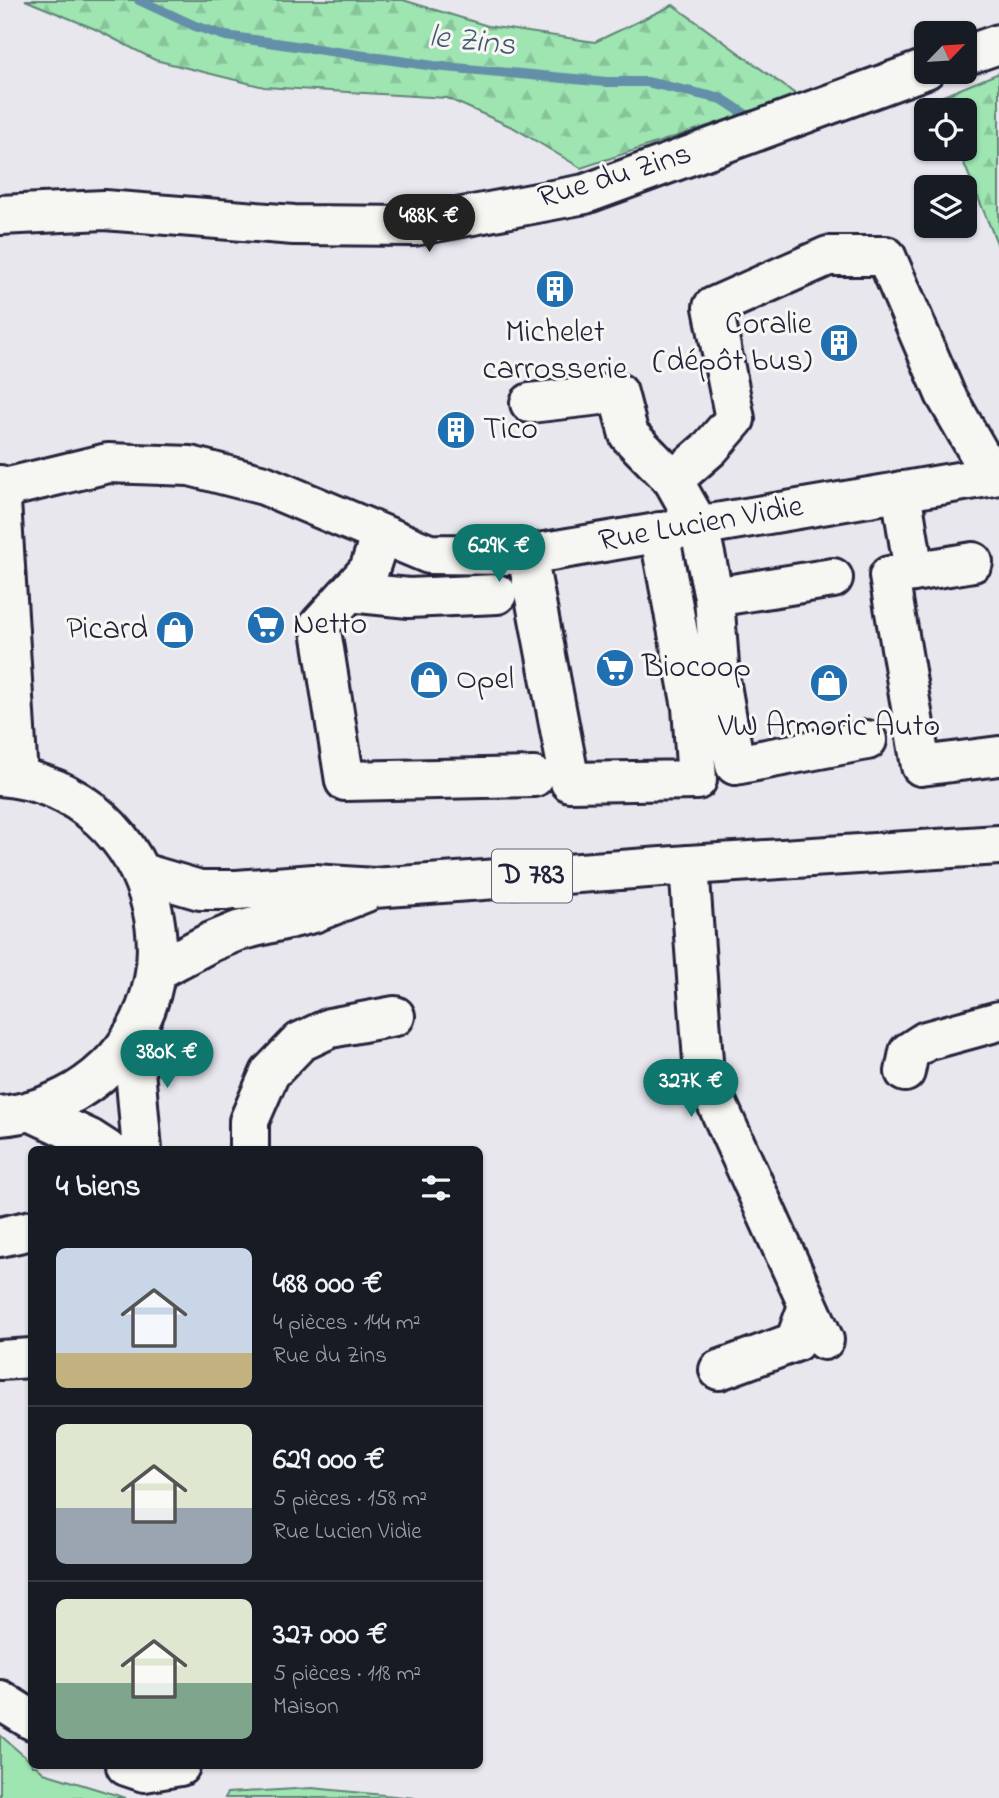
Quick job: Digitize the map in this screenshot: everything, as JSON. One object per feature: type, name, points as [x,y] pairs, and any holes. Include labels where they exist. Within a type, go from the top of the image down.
[{"type":"street","points":[[977,52],[999,44]]},
{"type":"street","name":"Rue du Zins","points":[[0,215],[104,210],[294,225],[414,226],[585,194],[914,73]]},
{"type":"street","points":[[673,480],[710,449],[735,419],[713,307],[828,256],[886,256],[945,394],[995,476]]},
{"type":"street","points":[[530,403],[618,393],[629,435],[673,480],[699,526],[714,597],[720,679],[734,765],[867,740]]},
{"type":"street","name":"Rue Lucien Vidie","points":[[1,487],[108,463],[190,467],[264,485],[429,554],[527,555],[995,476]]},
{"type":"street","points":[[1,487],[9,777],[56,790],[91,810],[120,839],[142,873],[156,921],[156,971],[148,1005],[132,1036],[113,1062],[88,1084],[60,1100],[15,1113]]},
{"type":"street","points":[[901,491],[914,572]]},
{"type":"street","points":[[527,555],[570,782],[697,780],[692,707],[659,532]]},
{"type":"street","points":[[381,534],[369,570],[320,625],[345,781],[534,777]]},
{"type":"street","points":[[973,562],[889,576],[921,766],[999,756]]},
{"type":"street","points":[[714,597],[833,578]]},
{"type":"street","points":[[349,592],[409,598],[497,594]]},
{"type":"street","name":"D 783","points":[[142,873],[200,890],[314,884],[374,888],[999,845]]},
{"type":"street","points":[[689,865],[704,1075],[816,1323],[795,1342],[719,1370]]},
{"type":"street","name":"D 783","points":[[156,971],[229,934],[313,912],[374,888]]},
{"type":"street","points":[[249,1146],[249,1121],[270,1073],[300,1042],[330,1028],[395,1016]]},
{"type":"street","points":[[905,1072],[909,1052],[926,1041],[999,1021]]},
{"type":"street","points":[[132,1036],[142,1146]]},
{"type":"street","points":[[15,1113],[90,1139],[101,1146]]},
{"type":"street","points":[[0,1237],[28,1231]]},
{"type":"street","points":[[0,1360],[28,1358]]},
{"type":"street","points":[[0,1700],[28,1718]]},
{"type":"street","points":[[135,1769],[144,1772],[162,1769]]},
{"type":"green space","points":[[25,0],[403,0],[488,26],[595,42],[673,5],[798,96],[581,168],[514,128],[447,98],[264,87],[155,60],[95,29]]},
{"type":"green space","points":[[999,73],[999,248],[977,195],[977,175],[969,175],[963,161],[977,161],[977,98],[938,98]]},
{"type":"green space","points":[[0,1735],[28,1759],[28,1769],[39,1769],[44,1773],[126,1798],[0,1798]]},
{"type":"green space","points":[[312,1788],[415,1798],[225,1798],[227,1793]]},
{"type":"waterway","name":"le Zins","points":[[139,0],[195,26],[226,36],[434,66],[607,82],[647,82],[722,99],[754,120]]},
{"type":"place","name":"Michelet carrosserie","points":[[555,289]]},
{"type":"place","name":"Coralie (dépôt bus)","points":[[839,343]]},
{"type":"place","name":"Tico","points":[[456,430]]},
{"type":"place","name":"Netto","points":[[266,625]]},
{"type":"place","name":"Picard","points":[[175,630]]},
{"type":"place","name":"Biocoop","points":[[615,668]]},
{"type":"place","name":"Opel","points":[[429,680]]},
{"type":"place","name":"VW Armoric Auto","points":[[829,683]]}]
